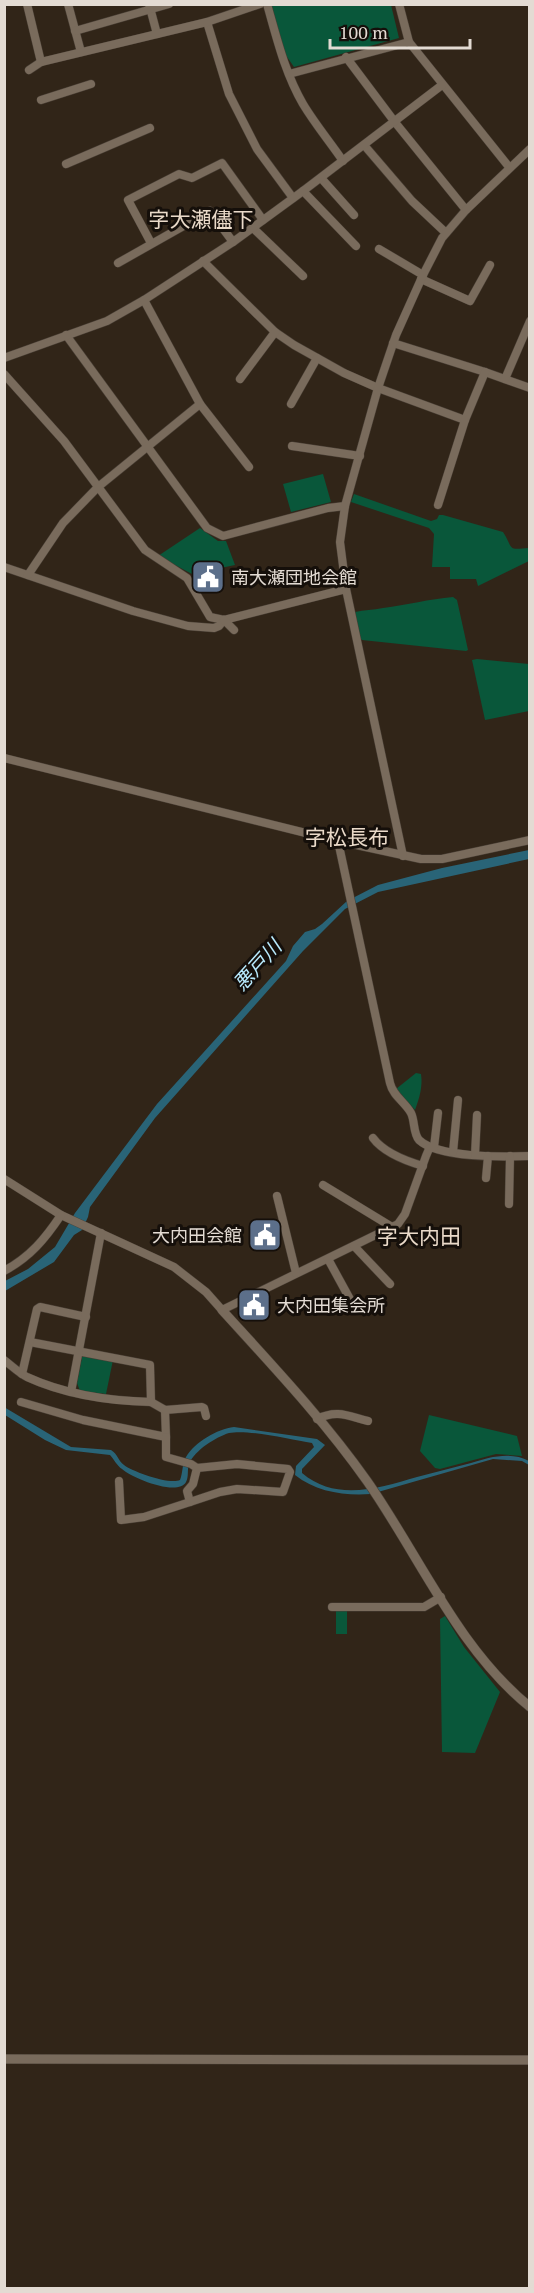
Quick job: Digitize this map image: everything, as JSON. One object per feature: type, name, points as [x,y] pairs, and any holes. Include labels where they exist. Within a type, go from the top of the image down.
[{"type":"street","points":[[27,4],[41,62]]},
{"type":"street","points":[[75,31],[150,7],[169,4]]},
{"type":"street","points":[[29,70],[41,62],[207,22],[230,8],[260,4]]},
{"type":"street","points":[[267,4],[280,52],[304,105],[343,161]]},
{"type":"street","points":[[399,4],[409,42],[509,167]]},
{"type":"street","points":[[70,5],[81,52]]},
{"type":"street","points":[[150,7],[157,34]]},
{"type":"street","points":[[207,22],[229,94],[257,148],[293,198]]},
{"type":"street","points":[[289,74],[409,42]]},
{"type":"street","points":[[346,57],[466,210]]},
{"type":"street","points":[[41,100],[91,84]]},
{"type":"street","points":[[4,358],[107,321],[144,300],[253,228],[442,85]]},
{"type":"street","points":[[66,164],[150,128]]},
{"type":"street","points":[[364,145],[411,201],[446,233]]},
{"type":"street","points":[[403,856],[346,589],[340,542],[345,506],[378,388],[393,344],[422,277],[446,233],[509,167],[530,149]]},
{"type":"street","points":[[151,243],[128,200],[179,174],[192,178],[222,163],[262,220]]},
{"type":"street","points":[[321,178],[354,215]]},
{"type":"street","points":[[303,191],[356,246]]},
{"type":"street","points":[[118,263],[210,211],[233,242]]},
{"type":"street","points":[[253,228],[303,276]]},
{"type":"street","points":[[379,249],[422,277],[470,302],[490,265]]},
{"type":"street","points":[[203,261],[275,332],[317,358],[378,388],[465,420]]},
{"type":"street","points":[[144,300],[200,404],[249,467]]},
{"type":"street","points":[[505,379],[530,321]]},
{"type":"street","points":[[240,379],[275,332]]},
{"type":"street","points":[[66,335],[207,528],[223,536],[328,508],[345,506]]},
{"type":"street","points":[[393,344],[530,388]]},
{"type":"street","points":[[291,404],[317,358]]},
{"type":"street","points":[[438,505],[465,420],[485,372]]},
{"type":"street","points":[[4,374],[64,441],[145,550],[187,578],[210,617],[224,620],[346,589]]},
{"type":"street","points":[[28,575],[63,523],[98,487],[200,404]]},
{"type":"street","points":[[292,446],[360,456]]},
{"type":"street","points":[[4,567],[133,611],[188,626],[214,628],[224,620]]},
{"type":"street","points":[[224,620],[234,630]]},
{"type":"street","points":[[4,758],[338,841],[421,859],[442,859],[530,840]]},
{"type":"street","points":[[338,841],[392,1089],[410,1112],[416,1135],[420,1140],[434,1147],[453,1152],[488,1156],[530,1156]]},
{"type":"street","points":[[453,1152],[458,1100]]},
{"type":"street","points":[[434,1147],[438,1113]]},
{"type":"street","points":[[475,1155],[477,1115]]},
{"type":"street","points":[[373,1138],[405,1161],[423,1166]]},
{"type":"street","points":[[222,1310],[398,1224],[405,1214],[429,1149],[434,1147]]},
{"type":"street","points":[[486,1178],[488,1156]]},
{"type":"street","points":[[509,1204],[510,1156]]},
{"type":"street","points":[[4,1179],[61,1215],[174,1267],[206,1292],[283,1377],[366,1479],[474,1649],[499,1678],[530,1707]]},
{"type":"street","points":[[323,1185],[392,1227]]},
{"type":"street","points":[[277,1196],[296,1273]]},
{"type":"street","points":[[4,1271],[21,1262],[34,1250],[61,1215]]},
{"type":"street","points":[[72,1392],[101,1233]]},
{"type":"street","points":[[354,1246],[390,1284]]},
{"type":"street","points":[[328,1259],[351,1301],[341,1307]]},
{"type":"street","points":[[22,1374],[36,1310],[40,1307],[86,1317]]},
{"type":"street","points":[[30,1342],[150,1365],[151,1402]]},
{"type":"street","points":[[4,1360],[22,1374],[72,1392],[151,1402],[165,1410],[202,1407],[206,1416]]},
{"type":"street","points":[[21,1402],[83,1420],[166,1437]]},
{"type":"street","points":[[119,1481],[121,1520],[144,1517],[220,1492],[237,1489],[284,1492],[290,1472],[288,1469],[237,1464],[194,1466],[182,1461],[170,1460],[166,1457],[165,1410]]},
{"type":"street","points":[[317,1419],[329,1413],[336,1413],[368,1421]]},
{"type":"street","points":[[190,1502],[188,1491],[193,1484],[194,1466]]},
{"type":"street","points":[[332,1607],[424,1607],[441,1597]]},
{"type":"street","points":[[4,2059],[530,2060]]},
{"type":"green space","points":[[276,4],[391,5],[399,38],[294,67],[285,54],[271,6]]},
{"type":"green space","points":[[323,474],[331,502],[291,512],[283,484]]},
{"type":"green space","points":[[354,494],[431,521],[443,515],[503,532],[511,547],[529,548],[529,561],[478,586],[476,579],[450,579],[450,567],[432,567],[434,534],[429,528],[351,502]]},
{"type":"green space","points":[[200,528],[218,541],[226,541],[235,565],[192,574],[158,556]]},
{"type":"green space","points":[[453,597],[457,600],[468,650],[466,651],[360,638],[355,612]]},
{"type":"green space","points":[[472,660],[529,664],[529,711],[485,720]]},
{"type":"green space","points":[[416,1073],[421,1074],[421,1084],[415,1110],[396,1089]]},
{"type":"green space","points":[[85,1355],[113,1360],[106,1394],[80,1391],[77,1383],[82,1357]]},
{"type":"green space","points":[[429,1415],[517,1436],[522,1456],[496,1454],[440,1469],[435,1468],[420,1451]]},
{"type":"green space","points":[[336,1611],[347,1611],[347,1634],[336,1634]]},
{"type":"green space","points":[[445,1616],[464,1647],[500,1692],[475,1753],[442,1752],[440,1619]]},
{"type":"water","points":[[529,850],[529,859],[378,892],[345,909],[303,951],[155,1118],[90,1207],[82,1230],[74,1235],[54,1262],[5,1291],[5,1281],[28,1269],[55,1247],[75,1213],[157,1104],[286,961],[293,946],[305,932],[322,924],[347,901],[378,885],[442,868]]},
{"type":"water","points":[[4,1407],[71,1447],[111,1450],[129,1468],[168,1481],[180,1480],[186,1457],[201,1441],[221,1430],[234,1427],[317,1439],[325,1445],[302,1469],[302,1473],[315,1482],[343,1490],[388,1485],[500,1456],[522,1458],[529,1461],[529,1465],[522,1461],[493,1459],[371,1494],[331,1492],[303,1481],[295,1475],[296,1466],[314,1447],[312,1443],[237,1432],[229,1433],[206,1445],[189,1464],[186,1482],[174,1488],[145,1481],[127,1473],[110,1455],[66,1450],[45,1440],[5,1415]]},
{"type":"place","name":"南大瀬団地会館","points":[[208,577]]},
{"type":"place","name":"大内田会館","points":[[265,1235]]},
{"type":"place","name":"大内田集会所","points":[[254,1305]]},
{"type":"district","name":"字大瀬儘下","points":[[201,219]]},
{"type":"district","name":"字松長布","points":[[347,837]]},
{"type":"district","name":"字大内田","points":[[419,1236]]},
{"type":"water label","name":"悪戸川","points":[[257,965]]}]
